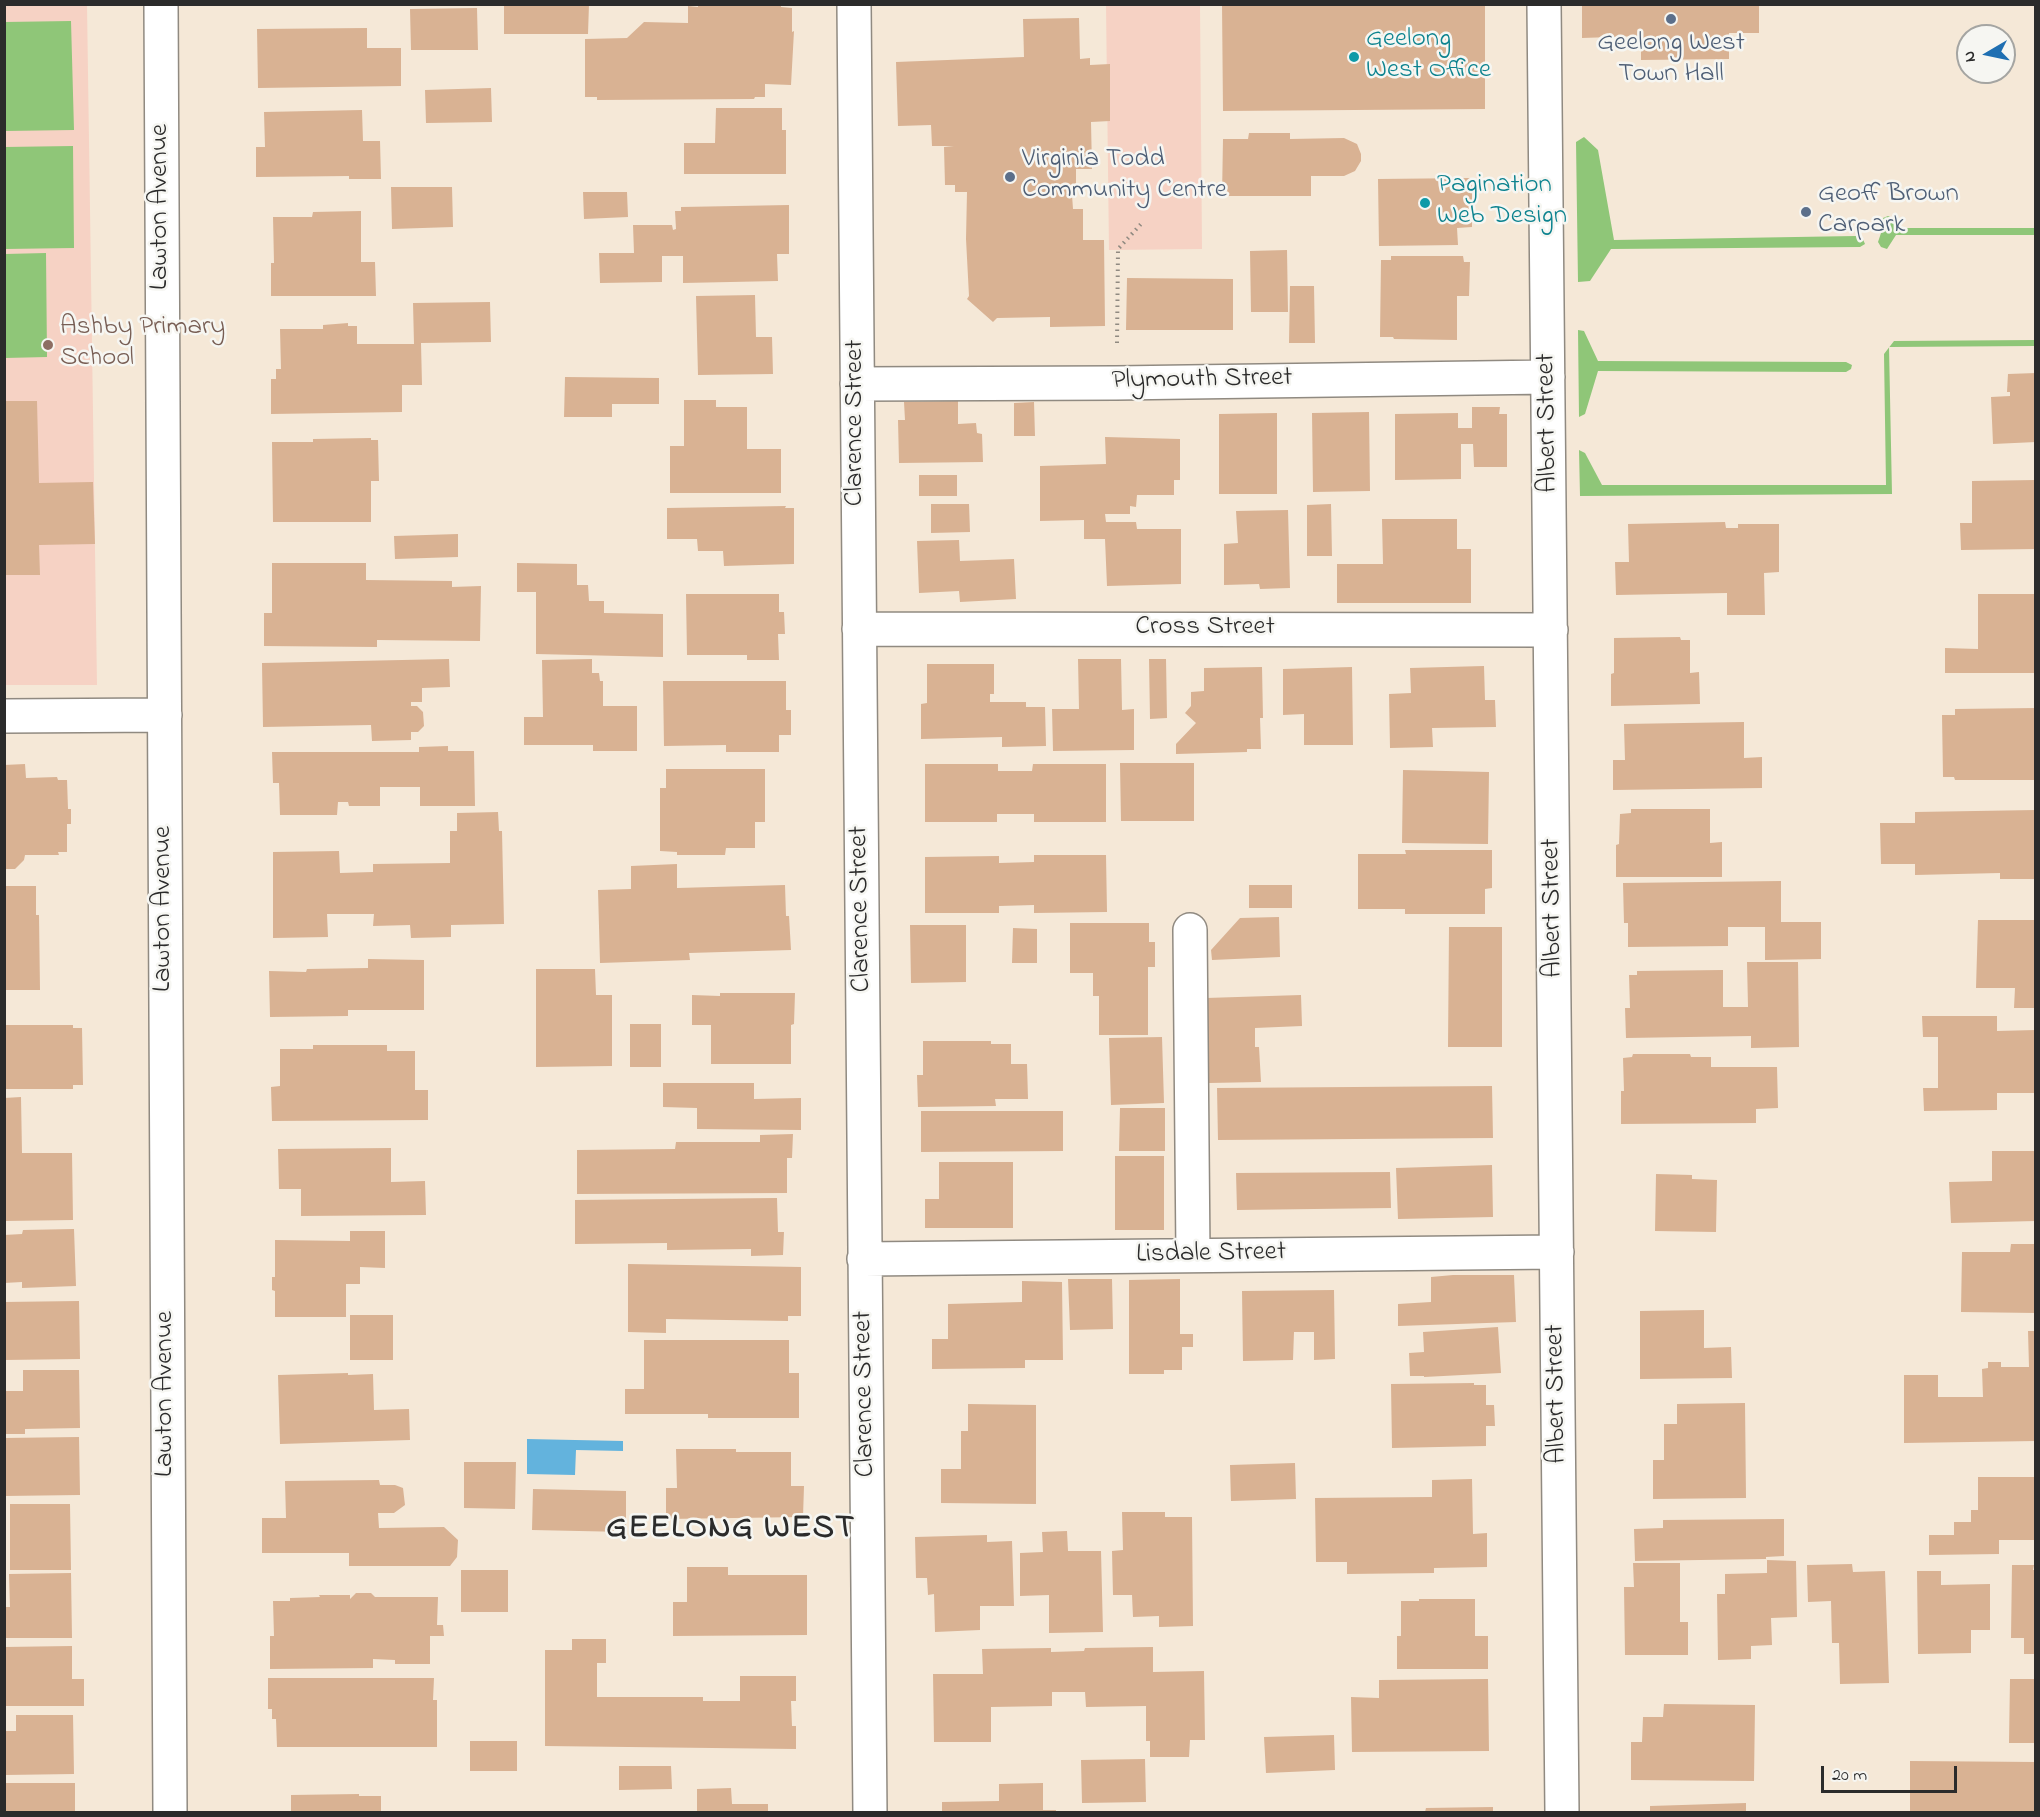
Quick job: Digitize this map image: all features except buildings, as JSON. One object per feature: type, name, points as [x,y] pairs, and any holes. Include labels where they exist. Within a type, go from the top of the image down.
[{"type":"street","name":"Lawton Avenue","points":[[161,4],[170,1812]]},
{"type":"street","name":"Clarence Street","points":[[854,4],[870,1812]]},
{"type":"street","name":"Albert Street","points":[[1544,4],[1562,1812]]},
{"type":"street","name":"Plymouth Street","points":[[857,384],[1548,377]]},
{"type":"street","name":"Cross Street","points":[[859,629],[1551,630]]},
{"type":"street","points":[[4,716],[165,715]]},
{"type":"street","points":[[1190,930],[1193,1255]]},
{"type":"street","name":"Lisdale Street","points":[[864,1259],[1557,1252]]},
{"type":"path","points":[[1116,383],[1118,249],[1141,224]]},
{"type":"shaded area","name":"Ashby Primary School","points":[[4,5],[87,5],[97,685],[5,685]]},
{"type":"shaded area","points":[[1106,5],[1200,5],[1202,249],[1109,250]]},
{"type":"green space","points":[[71,21],[74,130],[5,131],[5,22]]},
{"type":"green space","points":[[1584,137],[1598,150],[1614,240],[1856,236],[1862,237],[1865,244],[1860,247],[1611,249],[1590,281],[1578,282],[1576,142]]},
{"type":"green space","points":[[73,146],[74,248],[5,249],[5,147]]},
{"type":"green space","points":[[1888,216],[1893,218],[1897,228],[2035,228],[2035,235],[1896,235],[1887,249],[1881,247],[1878,242],[1882,230],[1878,220]]},
{"type":"green space","points":[[46,253],[47,357],[5,358],[5,254]]},
{"type":"green space","points":[[1578,330],[1584,331],[1598,361],[1846,362],[1852,365],[1851,369],[1846,372],[1598,371],[1585,414],[1579,417]]},
{"type":"green space","points":[[2035,340],[2035,346],[1889,347],[1894,341]]},
{"type":"green space","points":[[1889,347],[1892,494],[1580,496],[1579,450],[1585,453],[1602,485],[1886,485],[1884,354]]},
{"type":"water","points":[[527,1439],[623,1441],[623,1451],[576,1450],[575,1475],[527,1474]]},
{"type":"place","name":"Geelong West Town Hall","points":[[1671,19]]},
{"type":"place","name":"Geelong West Office","points":[[1354,57]]},
{"type":"place","name":"Virginia Todd Community Centre","points":[[1010,177]]},
{"type":"place","name":"Pagination Web Design","points":[[1425,203]]},
{"type":"place","name":"Geoff Brown Carpark","points":[[1806,212]]},
{"type":"place","name":"Ashby Primary School","points":[[48,345]]},
{"type":"district","name":"GEELONG WEST","points":[[731,1531]]}]
